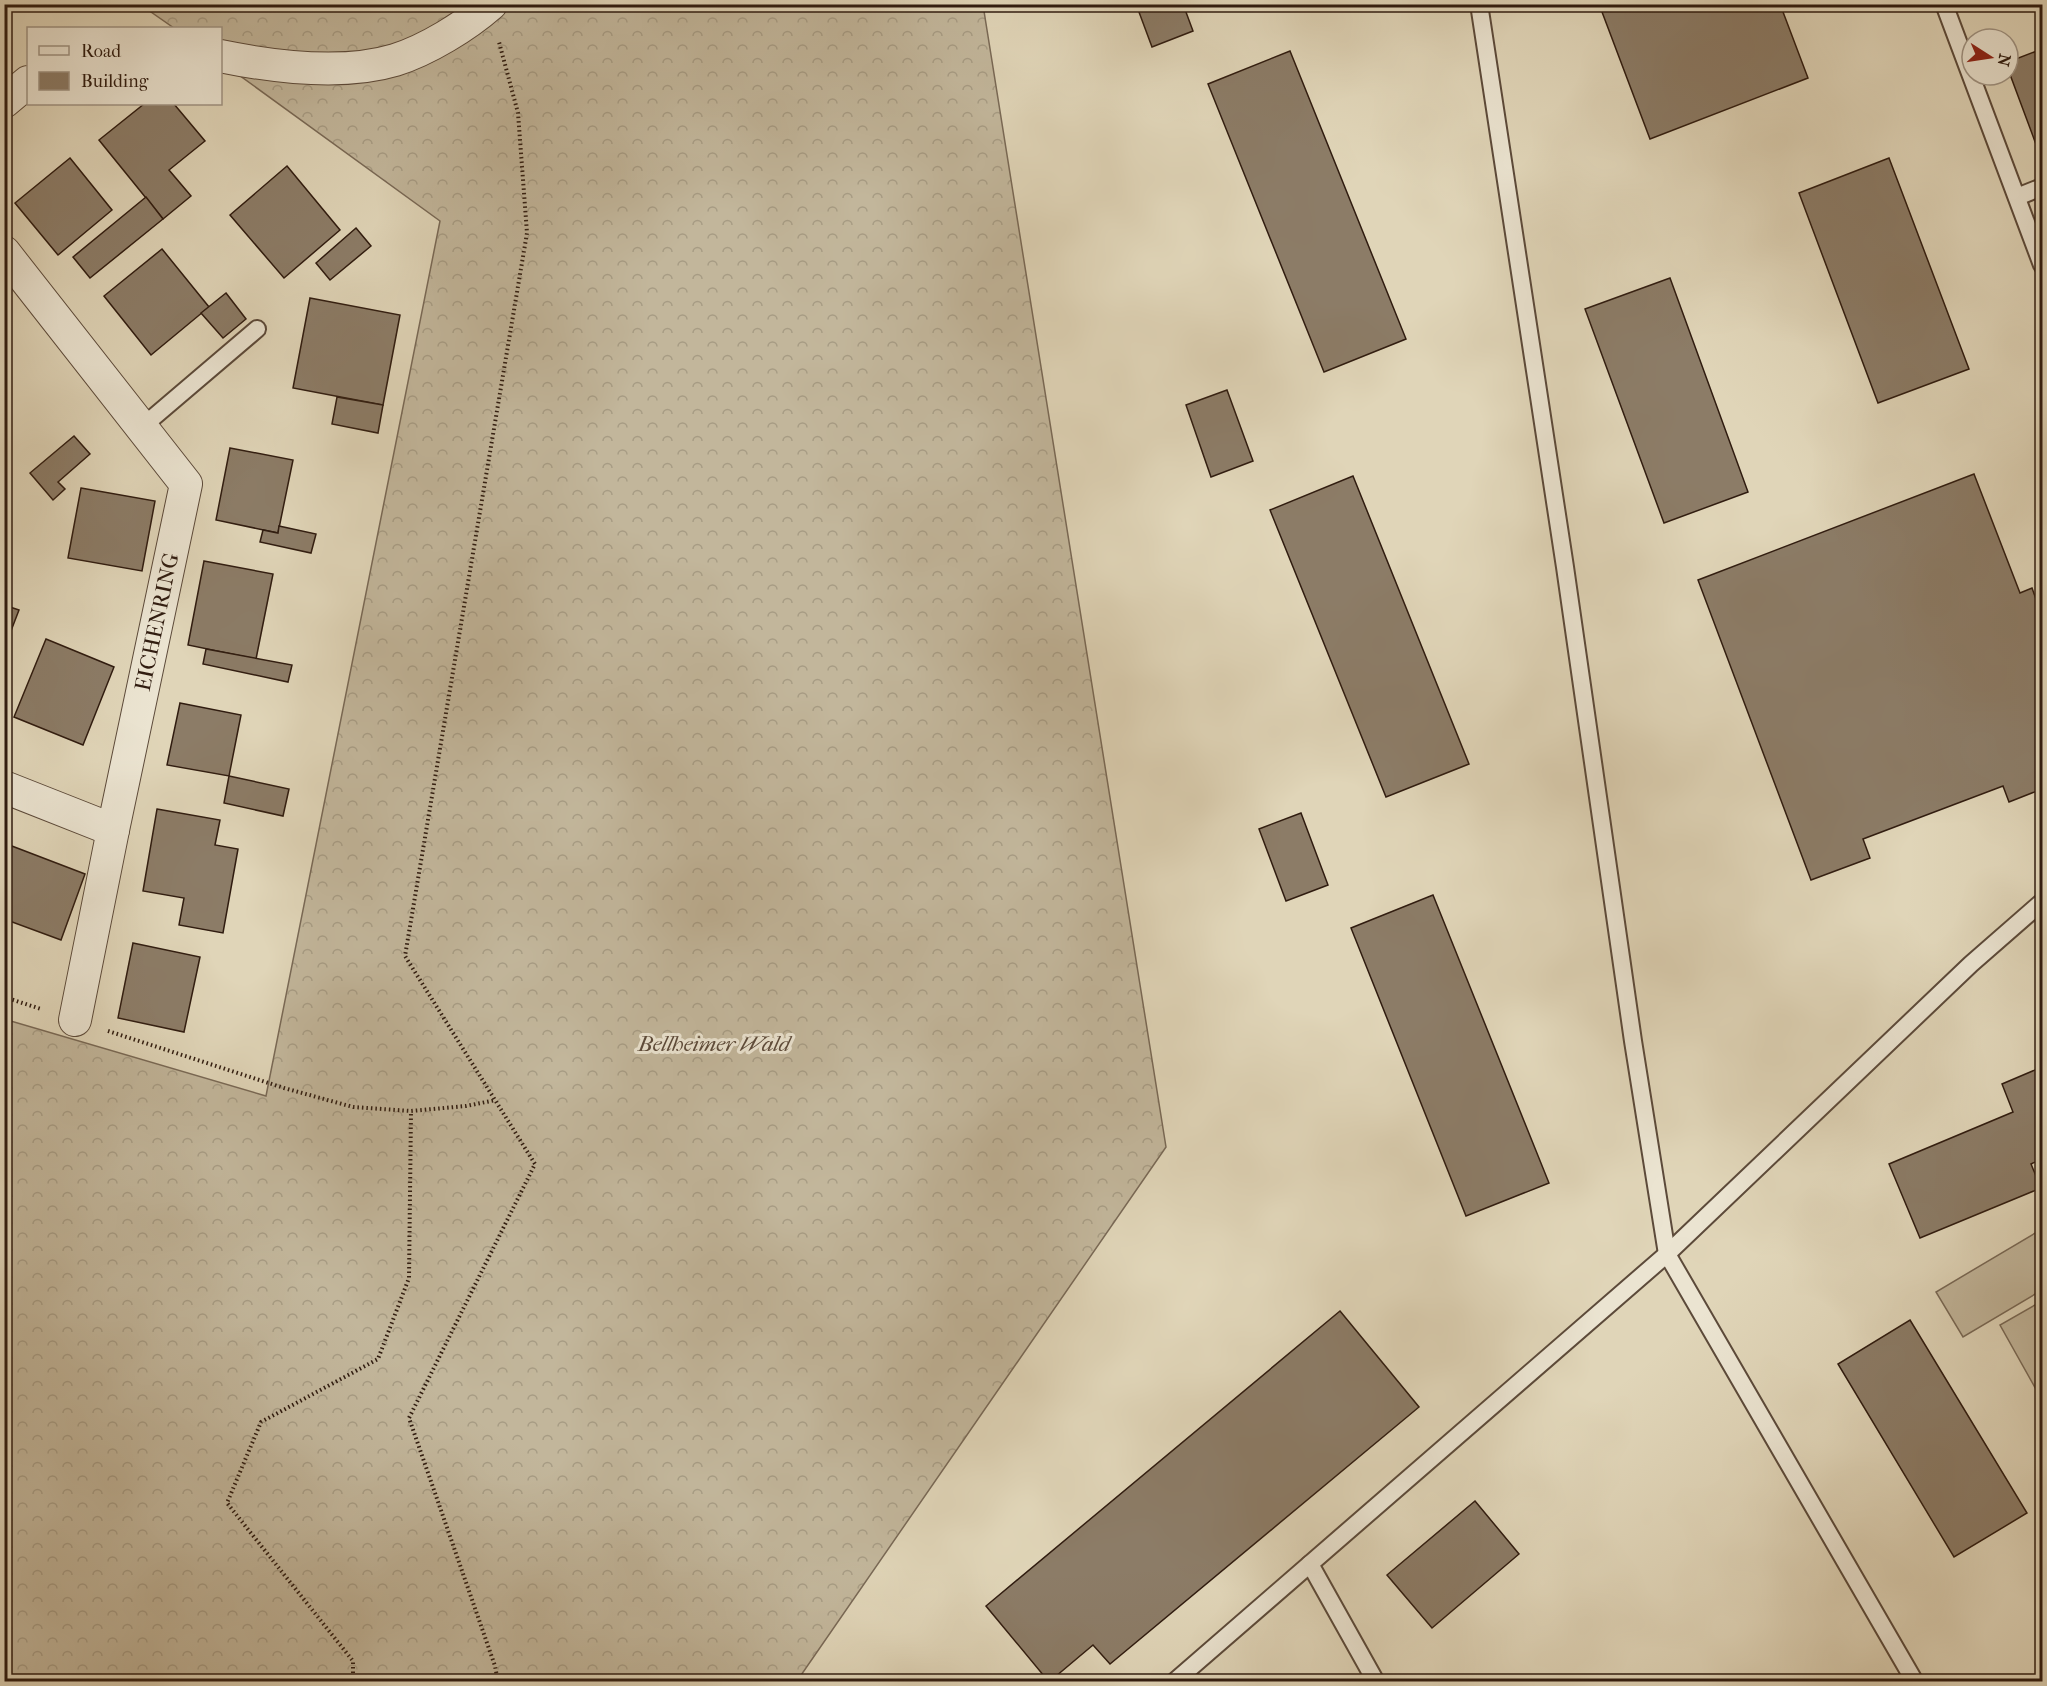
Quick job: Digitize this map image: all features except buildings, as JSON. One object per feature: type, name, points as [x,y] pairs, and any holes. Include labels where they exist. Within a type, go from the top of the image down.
[{"type":"street","points":[[222,56],[288,67],[363,66],[395,60],[426,47],[490,6]]},
{"type":"street","points":[[4,102],[27,83]]},
{"type":"street","name":"EICHENRING","points":[[4,252],[186,484],[75,1020]]},
{"type":"street","points":[[4,787],[113,830]]},
{"type":"lane","points":[[1479,4],[1565,567],[1633,1041],[1668,1254],[1915,1682]]},
{"type":"lane","points":[[1944,4],[2043,265]]},
{"type":"lane","points":[[2017,197],[2043,187]]},
{"type":"lane","points":[[142,427],[257,330]]},
{"type":"lane","points":[[1174,1682],[1668,1254],[1971,964],[2043,902]]},
{"type":"lane","points":[[1310,1564],[1376,1682]]},
{"type":"path","points":[[490,6],[518,113],[527,233],[405,956],[535,1164],[409,1418],[495,1666],[498,1682]]},
{"type":"path","points":[[75,1020],[284,1088],[352,1107],[411,1111],[466,1106],[496,1100]]},
{"type":"path","points":[[353,1682],[352,1661],[227,1503],[261,1422],[378,1359],[409,1278],[411,1111]]},
{"type":"green space","name":"Bellheimer Wald","points":[[141,5],[983,5],[1166,1147],[797,1681],[5,1681],[4,1019],[266,1096],[440,221],[222,63],[222,27],[173,27]]},
{"type":"green space","points":[[2042,1229],[2042,1290],[1963,1337],[1936,1292]]},
{"type":"green space","points":[[2042,1301],[2042,1400],[2000,1325]]}]
